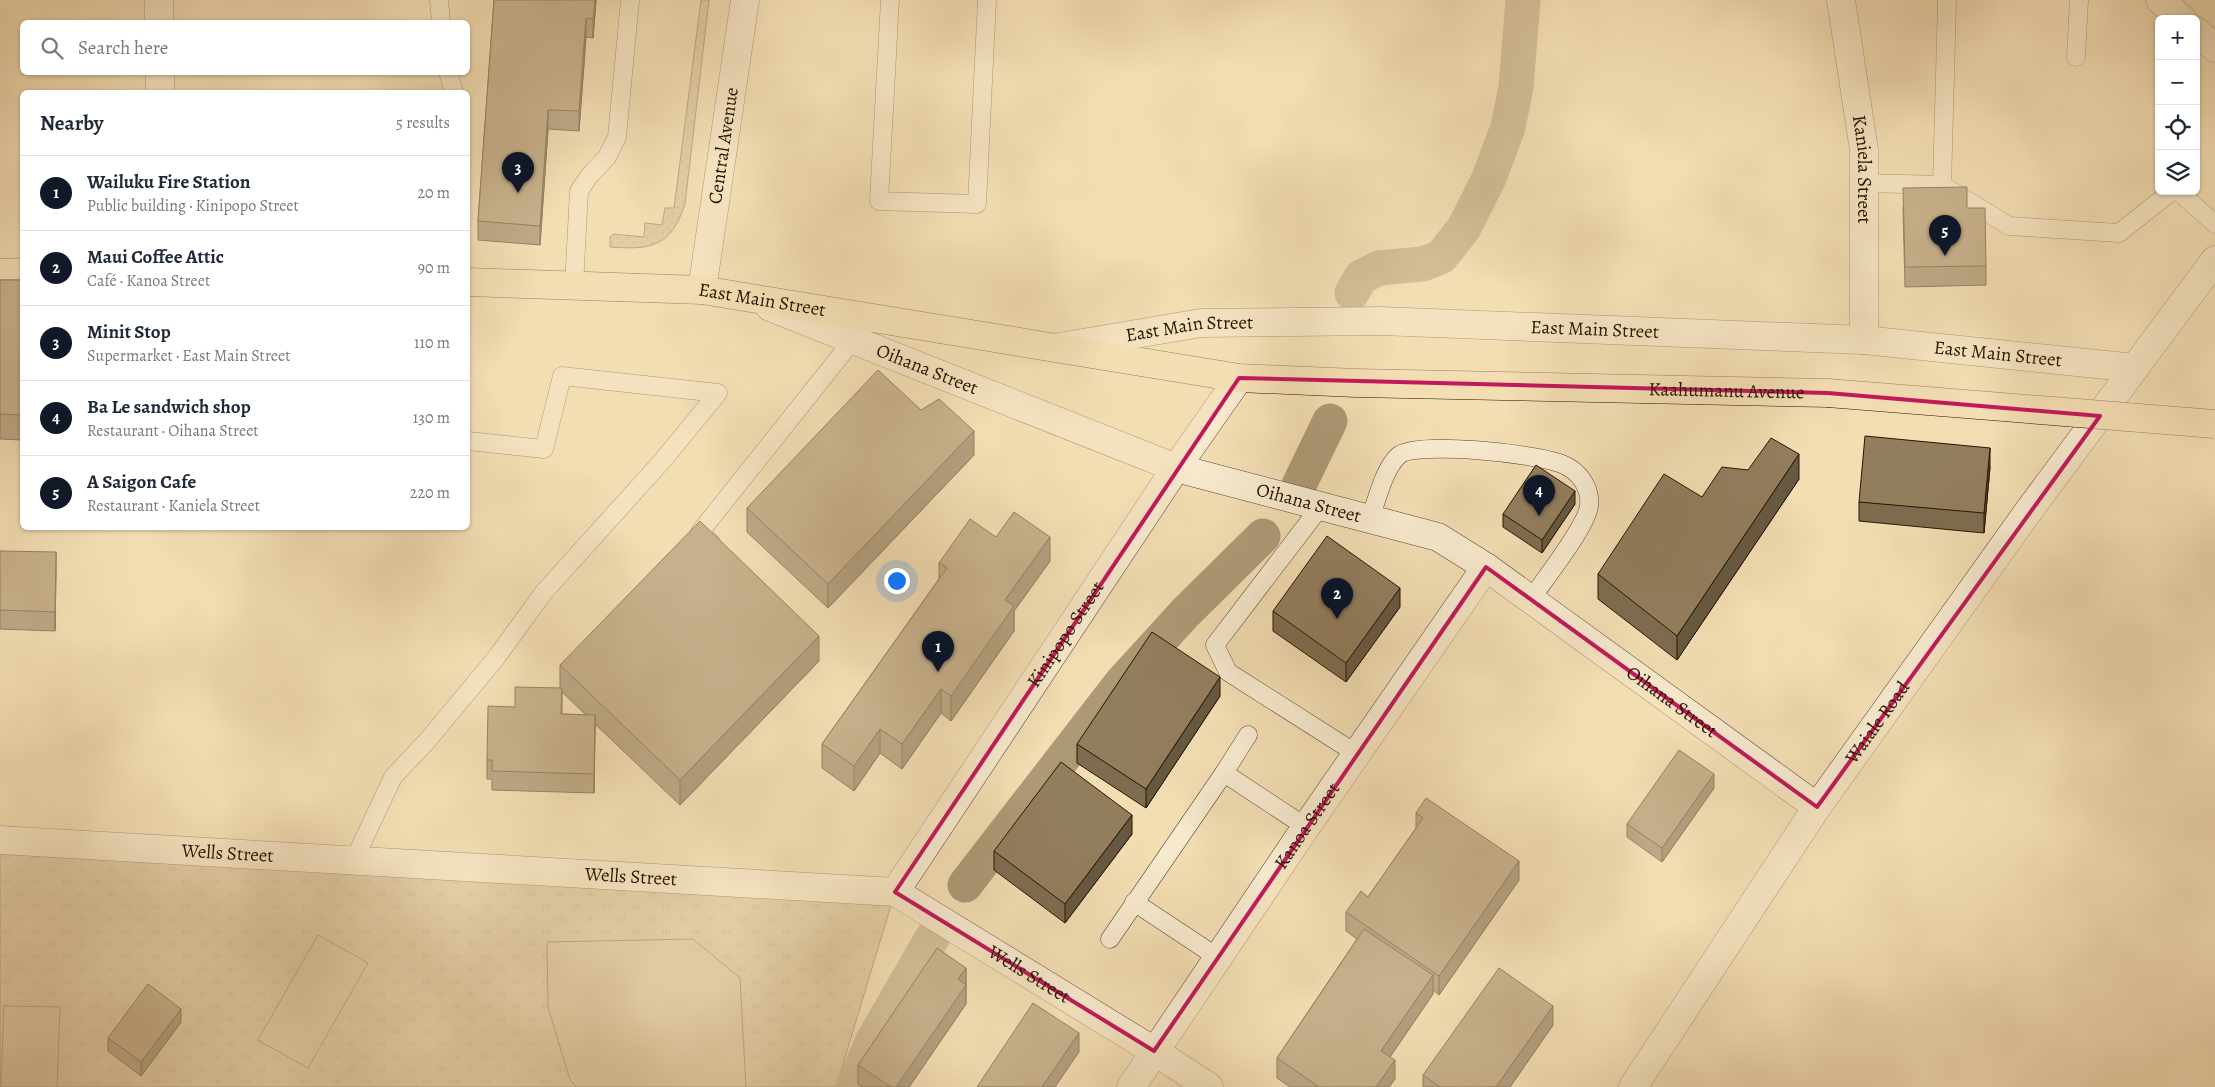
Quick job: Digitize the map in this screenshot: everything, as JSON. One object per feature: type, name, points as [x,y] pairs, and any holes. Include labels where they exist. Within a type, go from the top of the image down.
[{"type":"main road","points":[[0,273],[20,272]]},
{"type":"main road","name":"East Main Street","points":[[470,282],[702,290],[1239,378]]},
{"type":"main road","name":"Kaahumanu Avenue","points":[[1239,378],[1356,383],[1828,393],[2215,424]]},
{"type":"street","points":[[159,0],[160,20]]},
{"type":"street","name":"Central Avenue","points":[[702,290],[745,0]]},
{"type":"street","name":"Kaniela Street","points":[[1841,0],[1864,150],[1864,340]]},
{"type":"street","points":[[2160,0],[2177,15]]},
{"type":"street","points":[[2200,35],[2215,48]]},
{"type":"street","points":[[160,75],[160,90]]},
{"type":"street","name":"Waiale Road","points":[[1632,1087],[1817,807],[2030,509],[2215,260]]},
{"type":"street","name":"Oihana Street","points":[[748,298],[1176,468],[1438,538],[1486,567],[1817,807]]},
{"type":"street","name":"East Main Street","points":[[1052,348],[1201,323],[1381,321],[1864,340],[2135,368]]},
{"type":"street","name":"Kinipopo Street","points":[[895,892],[1176,468],[1239,378]]},
{"type":"street","name":"Kanoa Street","points":[[1131,1087],[1217,957],[1486,567]]},
{"type":"street","name":"Wells Street","points":[[0,840],[895,892],[1154,1051],[1209,1087]]},
{"type":"lane","points":[[439,0],[440,20]]},
{"type":"lane","points":[[574,286],[579,191],[590,175],[607,157],[617,137],[630,0]]},
{"type":"lane","points":[[890,0],[879,201],[977,204],[987,0]]},
{"type":"lane","points":[[1942,185],[1946,0]]},
{"type":"lane","points":[[2076,57],[2079,0]]},
{"type":"lane","points":[[449,75],[453,90]]},
{"type":"lane","points":[[1864,183],[1942,185],[2009,226],[2119,233],[2167,195]]},
{"type":"lane","points":[[2182,195],[2215,224]]},
{"type":"lane","points":[[727,559],[700,532],[853,340]]},
{"type":"lane","points":[[354,860],[393,777],[427,741],[496,658],[544,592],[663,460],[718,393],[562,376],[544,449],[470,441]]},
{"type":"lane","points":[[1370,519],[1391,465],[1398,455],[1412,450],[1466,450],[1523,454],[1564,464],[1580,476],[1588,490],[1589,507],[1575,536],[1531,599]]},
{"type":"lane","points":[[1321,506],[1215,646],[1228,672],[1357,754]]},
{"type":"lane","points":[[1110,939],[1248,735]]},
{"type":"lane","points":[[1224,773],[1306,827]]},
{"type":"lane","points":[[1134,902],[1217,957]]},
{"type":"highlighted area","points":[[1239,378],[1828,393],[2100,416],[1817,807],[1486,567],[1154,1051],[895,892]]},
{"type":"green space","points":[[701,0],[709,0],[685,204],[673,229],[658,243],[637,248],[610,247],[610,237],[613,234],[644,237],[645,223],[662,225],[665,208],[674,208]]},
{"type":"green space","points":[[0,840],[895,892],[836,1087],[0,1087]]},
{"type":"green space","points":[[318,935],[368,963],[308,1068],[258,1040]]},
{"type":"green space","points":[[693,939],[740,978],[746,1087],[577,1087],[570,1080],[548,1007],[547,942]]},
{"type":"green space","points":[[4,1006],[60,1007],[57,1087],[1,1087]]},
{"type":"building","points":[[494,0],[595,0],[593,19],[586,18],[579,111],[548,110],[540,226],[478,221]]},
{"type":"building","points":[[1967,187],[1967,208],[1985,208],[1986,266],[1905,267],[1903,188]]},
{"type":"building","points":[[0,280],[20,280],[20,415],[0,414]]},
{"type":"building","points":[[878,370],[921,410],[939,399],[974,431],[828,584],[747,508]]},
{"type":"building","points":[[1865,436],[1990,448],[1984,513],[1859,502]]},
{"type":"building","points":[[1771,438],[1799,454],[1677,636],[1598,574],[1664,474],[1702,497],[1722,467],[1748,470]]},
{"type":"building","points":[[1536,465],[1575,491],[1542,540],[1503,514]]},
{"type":"building","points":[[1014,512],[1050,537],[1005,600],[1014,606],[951,696],[941,689],[902,744],[880,729],[854,766],[822,744],[947,568],[939,563],[970,519],[996,537]]},
{"type":"building","points":[[700,521],[819,636],[680,780],[560,665]]},
{"type":"building","points":[[1327,536],[1400,588],[1346,663],[1273,611]]},
{"type":"building","points":[[0,551],[56,552],[55,612],[0,610]]},
{"type":"building","points":[[1152,632],[1220,677],[1146,789],[1077,744]]},
{"type":"building","points":[[515,687],[562,688],[561,714],[595,715],[594,774],[492,771],[492,760],[487,760],[488,706],[515,707]]},
{"type":"building","points":[[1679,750],[1714,774],[1662,848],[1627,824]]},
{"type":"building","points":[[1061,762],[1132,815],[1065,904],[994,851]]},
{"type":"building","points":[[1426,798],[1519,861],[1439,976],[1346,912],[1361,891],[1368,897],[1423,818],[1416,813]]},
{"type":"building","points":[[1364,929],[1433,975],[1381,1051],[1395,1060],[1376,1087],[1319,1087],[1277,1058]]},
{"type":"building","points":[[937,948],[966,968],[958,979],[966,985],[896,1087],[891,1087],[858,1065]]},
{"type":"building","points":[[1499,968],[1553,1006],[1496,1087],[1440,1087],[1423,1075]]},
{"type":"building","points":[[148,984],[181,1009],[141,1062],[108,1038]]},
{"type":"building","points":[[1033,1003],[1079,1033],[1042,1087],[977,1087]]},
{"type":"waterway","points":[[1352,293],[1361,277],[1379,268],[1423,264],[1441,257],[1464,228],[1489,178],[1508,127],[1516,87],[1523,0]]},
{"type":"waterway","points":[[1299,485],[1330,421]]},
{"type":"waterway","points":[[965,885],[1122,682],[1186,612],[1263,536]]},
{"type":"waterway","points":[[853,1087],[872,1042],[932,938]]},
{"type":"place","name":"Minit Stop","points":[[518,193]]},
{"type":"place","name":"A Saigon Cafe","points":[[1945,256]]},
{"type":"place","name":"Ba Le sandwich shop","points":[[1539,516]]},
{"type":"place","name":"Maui Coffee Attic","points":[[1337,619]]},
{"type":"place","name":"Wailuku Fire Station","points":[[938,672]]}]
